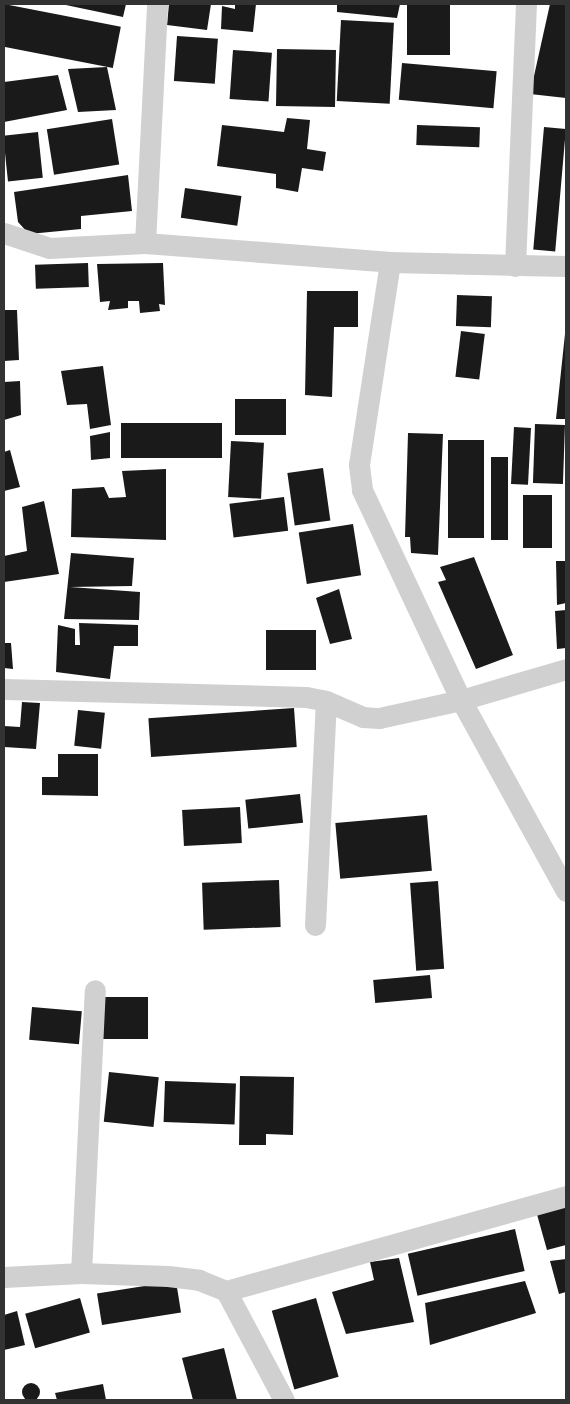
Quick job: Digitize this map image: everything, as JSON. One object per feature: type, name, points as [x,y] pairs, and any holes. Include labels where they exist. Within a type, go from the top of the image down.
[{"type":"street","points":[[145,243],[157,4]]},
{"type":"street","points":[[515,266],[526,4]]},
{"type":"street","points":[[4,233],[49,248],[145,243],[390,262],[566,266]]},
{"type":"street","points":[[390,262],[359,465],[362,490],[461,700],[566,891]]},
{"type":"street","points":[[4,689],[306,697],[326,701],[363,717],[379,718],[461,700],[566,669]]},
{"type":"street","points":[[315,925],[326,701]]},
{"type":"street","points":[[80,1273],[95,990]]},
{"type":"street","points":[[4,1277],[80,1273],[168,1276],[199,1280],[226,1291],[566,1196]]},
{"type":"street","points":[[226,1291],[284,1400]]},
{"type":"building","points":[[4,4],[121,27],[113,68],[4,47]]},
{"type":"building","points":[[61,4],[126,4],[123,17]]},
{"type":"building","points":[[169,4],[211,4],[207,30],[167,25]]},
{"type":"building","points":[[235,4],[256,4],[253,32],[221,29],[222,6],[235,9]]},
{"type":"building","points":[[337,4],[400,4],[397,18],[337,12]]},
{"type":"building","points":[[407,4],[450,4],[450,55],[407,55]]},
{"type":"building","points":[[550,4],[566,4],[566,98],[530,94]]},
{"type":"building","points":[[341,20],[394,23],[390,104],[337,101]]},
{"type":"building","points":[[177,36],[218,39],[215,84],[174,81]]},
{"type":"building","points":[[277,49],[336,50],[335,107],[276,106]]},
{"type":"building","points":[[233,50],[272,53],[268,102],[230,99]]},
{"type":"building","points":[[402,63],[497,71],[493,108],[399,100]]},
{"type":"building","points":[[107,67],[116,110],[78,112],[68,69]]},
{"type":"building","points":[[58,75],[67,110],[4,122],[4,82]]},
{"type":"building","points":[[287,118],[310,120],[307,149],[326,152],[323,171],[302,168],[298,192],[276,188],[276,174],[217,166],[222,125],[284,132]]},
{"type":"building","points":[[112,119],[119,164],[54,175],[47,129]]},
{"type":"building","points":[[417,125],[480,127],[479,147],[416,145]]},
{"type":"building","points":[[544,127],[566,129],[555,251],[533,250]]},
{"type":"building","points":[[38,132],[43,178],[8,181],[4,136]]},
{"type":"building","points":[[128,175],[132,211],[81,216],[81,229],[29,234],[18,222],[14,192]]},
{"type":"building","points":[[185,188],[241,196],[237,226],[181,218]]},
{"type":"building","points":[[88,263],[89,287],[36,289],[35,265]]},
{"type":"building","points":[[163,263],[165,305],[159,304],[160,311],[140,313],[139,301],[128,301],[128,308],[108,310],[110,301],[100,302],[97,264]]},
{"type":"building","points":[[307,291],[358,291],[358,327],[334,327],[332,397],[305,395]]},
{"type":"building","points":[[457,295],[492,296],[491,327],[456,326]]},
{"type":"building","points":[[4,310],[17,310],[19,360],[4,361]]},
{"type":"building","points":[[461,331],[485,334],[479,380],[455,377]]},
{"type":"building","points":[[565,334],[566,419],[556,419]]},
{"type":"building","points":[[103,366],[111,425],[90,429],[87,404],[67,405],[61,371]]},
{"type":"building","points":[[20,381],[21,415],[4,420],[4,382]]},
{"type":"building","points":[[235,399],[286,399],[286,435],[235,435]]},
{"type":"building","points":[[121,423],[222,423],[222,458],[121,458]]},
{"type":"building","points":[[535,424],[565,425],[563,484],[533,483]]},
{"type":"building","points":[[514,427],[531,428],[528,485],[511,484]]},
{"type":"building","points":[[110,432],[110,458],[91,460],[90,436]]},
{"type":"building","points":[[408,433],[443,434],[438,555],[411,553],[410,537],[405,537]]},
{"type":"building","points":[[448,440],[484,440],[484,538],[448,538]]},
{"type":"building","points":[[231,441],[264,443],[261,499],[228,497]]},
{"type":"building","points":[[10,450],[20,487],[4,491],[4,452]]},
{"type":"building","points":[[491,457],[508,457],[508,540],[491,540]]},
{"type":"building","points":[[323,468],[330,520],[295,525],[287,473]]},
{"type":"building","points":[[166,469],[166,540],[71,537],[72,489],[104,487],[109,498],[126,497],[122,471]]},
{"type":"building","points":[[523,495],[552,495],[552,548],[523,548]]},
{"type":"building","points":[[284,497],[288,531],[234,537],[229,504]]},
{"type":"building","points":[[44,501],[59,574],[4,582],[4,556],[27,551],[22,507]]},
{"type":"building","points":[[353,524],[361,575],[307,584],[299,533]]},
{"type":"building","points":[[71,553],[134,558],[132,586],[70,587],[140,592],[139,620],[64,619]]},
{"type":"building","points":[[474,557],[513,655],[476,669],[438,582],[446,580],[440,567]]},
{"type":"building","points":[[556,561],[566,561],[566,603],[557,605]]},
{"type":"building","points":[[339,589],[352,639],[330,644],[316,598]]},
{"type":"building","points":[[566,610],[566,648],[557,649],[555,611]]},
{"type":"building","points":[[79,623],[138,625],[138,646],[114,646],[110,679],[56,672],[58,625],[75,629],[75,645],[80,645]]},
{"type":"building","points":[[266,630],[316,630],[316,670],[266,670]]},
{"type":"building","points":[[4,643],[11,643],[13,669],[4,668]]},
{"type":"building","points":[[22,702],[40,703],[36,749],[4,747],[4,726],[20,727]]},
{"type":"building","points":[[294,708],[297,747],[151,757],[148,718]]},
{"type":"building","points":[[78,710],[105,713],[101,749],[74,746]]},
{"type":"building","points":[[58,754],[98,754],[98,796],[42,795],[42,777],[58,777]]},
{"type":"building","points":[[300,794],[303,823],[248,829],[245,800]]},
{"type":"building","points":[[240,807],[242,843],[184,846],[182,810]]},
{"type":"building","points":[[427,815],[432,871],[340,879],[335,823]]},
{"type":"building","points":[[279,880],[281,927],[204,930],[202,883]]},
{"type":"building","points":[[438,881],[444,969],[416,971],[410,883]]},
{"type":"building","points":[[430,975],[432,998],[375,1003],[373,980]]},
{"type":"building","points":[[103,997],[148,997],[148,1039],[103,1039]]},
{"type":"building","points":[[32,1007],[82,1011],[79,1044],[29,1040]]},
{"type":"building","points":[[109,1072],[159,1077],[153,1127],[104,1122]]},
{"type":"building","points":[[240,1076],[294,1077],[293,1135],[266,1134],[266,1145],[239,1145]]},
{"type":"building","points":[[165,1081],[236,1083],[235,1124],[164,1122]]},
{"type":"building","points":[[566,1200],[566,1245],[547,1250],[536,1211]]},
{"type":"building","points":[[515,1229],[525,1271],[417,1296],[408,1254]]},
{"type":"building","points":[[399,1258],[414,1322],[346,1334],[332,1292],[374,1280],[370,1262]]},
{"type":"building","points":[[566,1259],[566,1292],[559,1294],[550,1261]]},
{"type":"building","points":[[176,1281],[181,1313],[102,1325],[97,1294]]},
{"type":"building","points":[[525,1281],[536,1313],[430,1345],[425,1303]]},
{"type":"building","points":[[80,1298],[90,1333],[35,1348],[25,1314]]},
{"type":"building","points":[[316,1298],[339,1377],[294,1390],[272,1311]]},
{"type":"building","points":[[17,1311],[25,1345],[4,1350],[4,1315]]},
{"type":"building","points":[[224,1348],[237,1400],[193,1400],[182,1358]]},
{"type":"building","points":[[31,1383],[37,1386],[40,1392],[37,1398],[31,1401],[25,1398],[22,1392],[25,1386]]},
{"type":"building","points":[[103,1384],[106,1400],[57,1400],[55,1393]]}]
